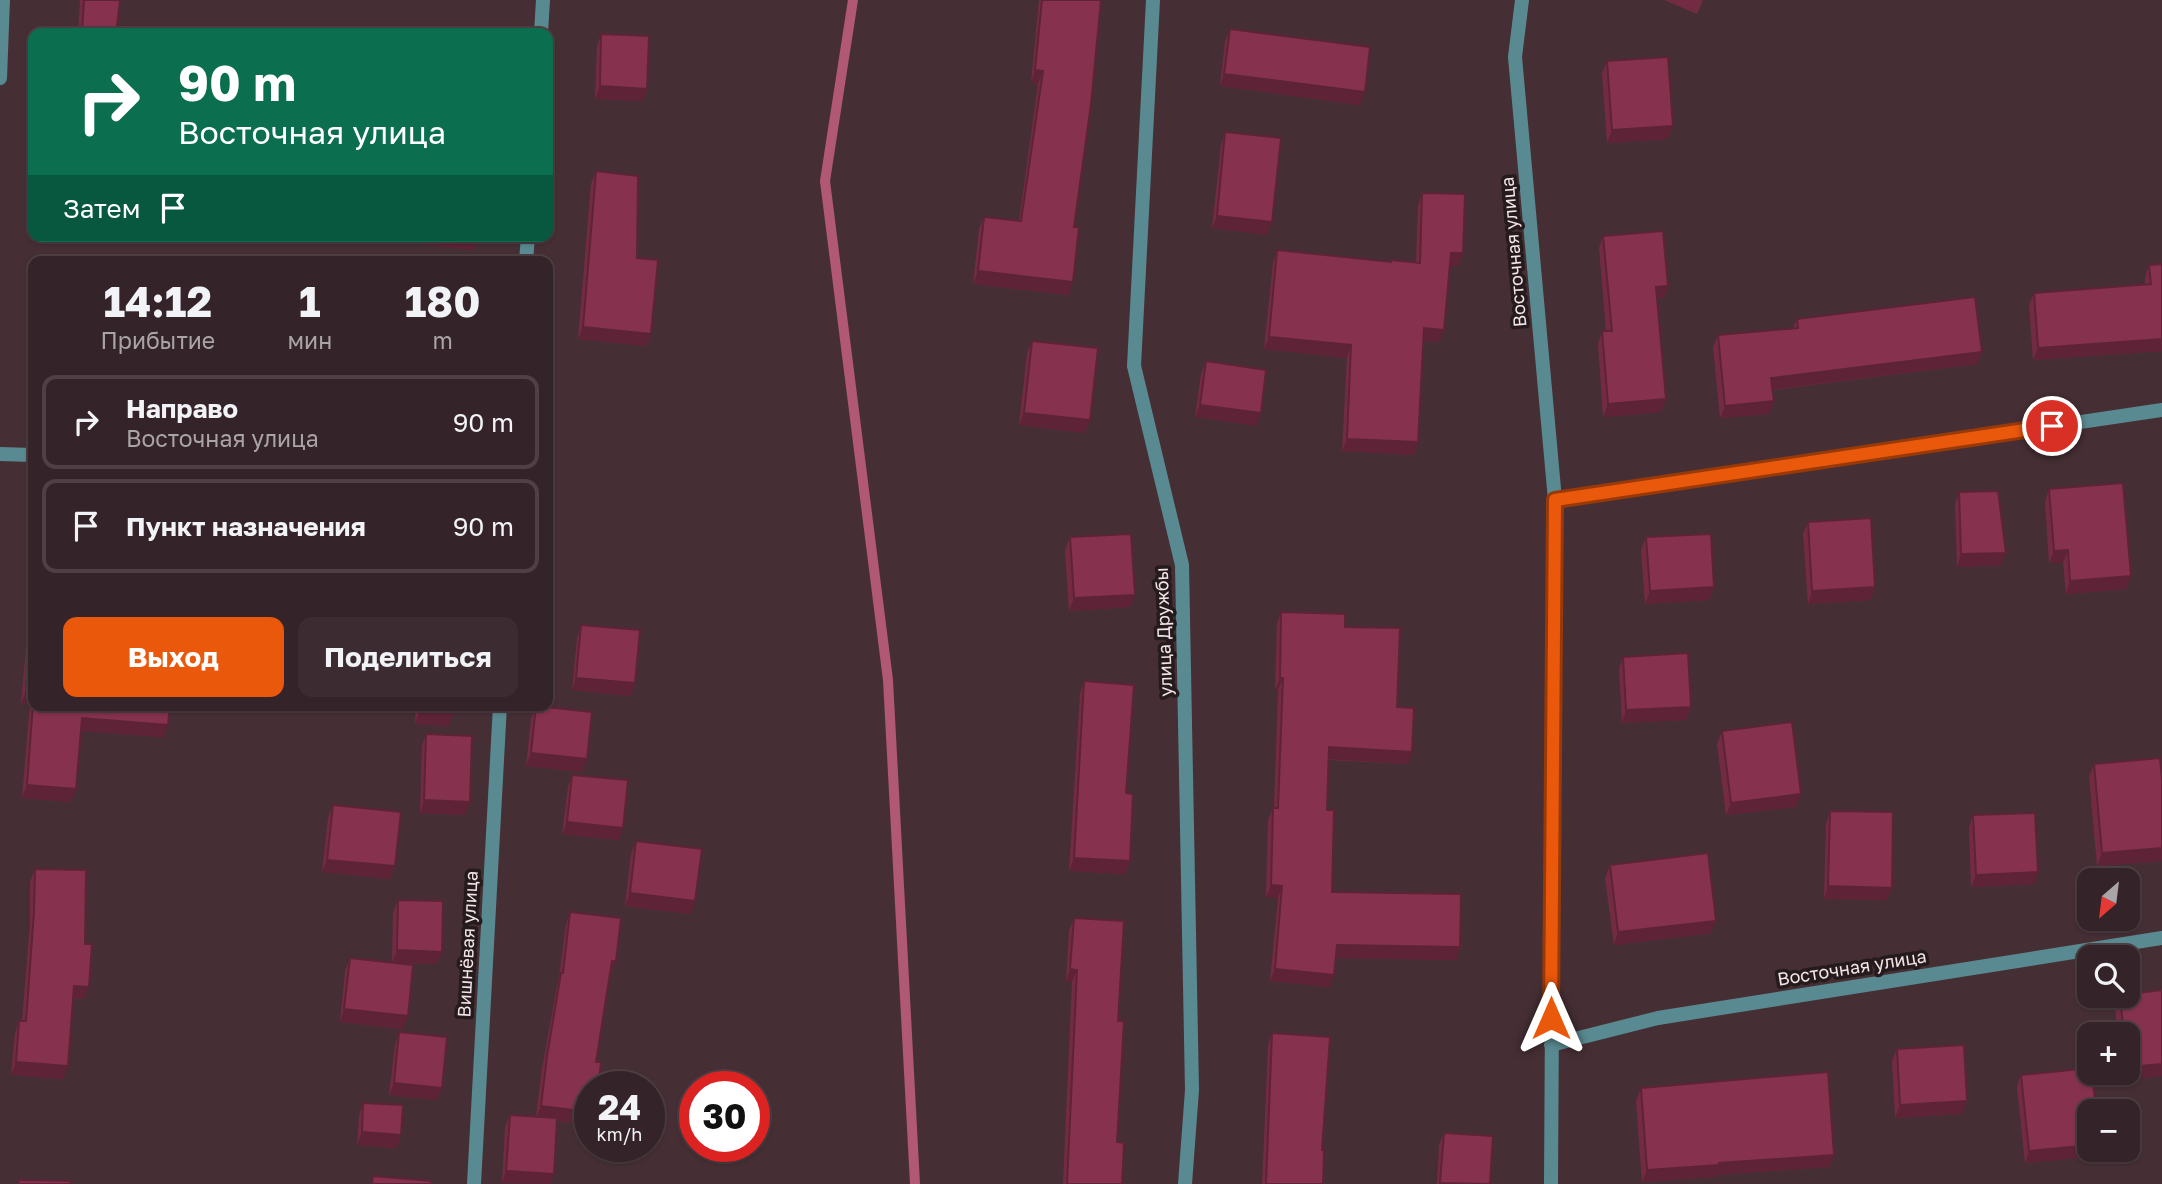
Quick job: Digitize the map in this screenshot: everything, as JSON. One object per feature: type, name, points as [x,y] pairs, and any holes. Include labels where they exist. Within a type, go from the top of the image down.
[{"type":"street","points":[[0,78],[3,0]]},
{"type":"street","points":[[541,28],[543,0]]},
{"type":"street","name":"улица Дружбы","points":[[1153,0],[1133,366],[1182,565],[1192,1090],[1185,1184]]},
{"type":"street","name":"Восточная улица","points":[[1522,0],[1516,57],[1555,500],[1551,1184]]},
{"type":"street","points":[[1555,500],[2162,410]]},
{"type":"street","points":[[0,454],[28,455]]},
{"type":"street","name":"Вишнёвая улица","points":[[474,1184],[500,711]]},
{"type":"street","name":"Восточная улица","points":[[1551,1045],[1658,1018],[2162,938]]},
{"type":"building","points":[[84,0],[120,0],[117,26],[126,28],[82,28]]},
{"type":"building","points":[[1042,0],[1101,0],[1091,104],[1074,227],[1079,227],[1073,282],[978,271],[984,217],[1021,221],[1043,71],[1035,70]]},
{"type":"building","points":[[1230,29],[1370,47],[1365,92],[1224,74]]},
{"type":"building","points":[[601,34],[649,36],[647,89],[600,86]]},
{"type":"building","points":[[1668,57],[1673,126],[1612,130],[1607,61]]},
{"type":"building","points":[[1225,132],[1281,138],[1272,222],[1217,216]]},
{"type":"building","points":[[596,171],[638,176],[637,258],[658,260],[651,334],[583,327]]},
{"type":"building","points":[[1422,193],[1465,194],[1463,253],[1451,253],[1444,330],[1424,328],[1418,442],[1347,439],[1351,345],[1269,337],[1277,250],[1420,263]]},
{"type":"building","points":[[1663,231],[1668,286],[1656,287],[1666,399],[1608,404],[1602,331],[1612,331],[1603,236]]},
{"type":"building","points":[[2162,264],[2162,339],[2038,348],[2034,293],[2151,284],[2149,265]]},
{"type":"building","points":[[1975,297],[1982,352],[1771,378],[1774,401],[1725,406],[1718,335],[1798,328],[1797,319]]},
{"type":"building","points":[[1032,341],[1098,348],[1090,420],[1024,413]]},
{"type":"building","points":[[1206,361],[1266,370],[1261,413],[1200,405]]},
{"type":"building","points":[[2123,483],[2131,576],[2070,581],[2068,550],[2054,551],[2049,489]]},
{"type":"building","points":[[1998,491],[2006,553],[1961,554],[1959,492]]},
{"type":"building","points":[[1871,518],[1875,587],[1812,591],[1808,522]]},
{"type":"building","points":[[1131,534],[1135,595],[1074,598],[1070,537]]},
{"type":"building","points":[[1711,534],[1714,587],[1650,591],[1646,537]]},
{"type":"building","points":[[1281,612],[1345,614],[1345,627],[1400,628],[1397,707],[1414,708],[1412,752],[1329,747],[1327,810],[1334,810],[1332,892],[1461,894],[1460,947],[1337,945],[1334,975],[1275,969],[1282,886],[1271,885],[1273,808],[1278,808],[1283,678],[1280,678]]},
{"type":"building","points":[[581,625],[640,630],[635,683],[576,678]]},
{"type":"building","points":[[1688,653],[1691,707],[1626,710],[1623,657]]},
{"type":"building","points":[[1084,681],[1134,685],[1126,793],[1133,794],[1130,861],[1074,858]]},
{"type":"building","points":[[553,708],[592,712],[587,759],[531,753],[535,711],[553,711]]},
{"type":"building","points":[[32,711],[169,711],[168,725],[82,718],[76,789],[27,785]]},
{"type":"building","points":[[419,711],[453,711],[453,713]]},
{"type":"building","points":[[1792,722],[1801,794],[1731,803],[1722,731]]},
{"type":"building","points":[[426,734],[472,736],[470,802],[424,800]]},
{"type":"building","points":[[2160,758],[2162,848],[2102,853],[2094,764]]},
{"type":"building","points":[[572,775],[628,780],[623,828],[567,822]]},
{"type":"building","points":[[333,805],[401,812],[395,866],[327,860]]},
{"type":"building","points":[[1830,811],[1893,812],[1892,888],[1828,886]]},
{"type":"building","points":[[2035,813],[2038,872],[1976,875],[1973,815]]},
{"type":"building","points":[[636,841],[702,849],[695,901],[630,893]]},
{"type":"building","points":[[1708,853],[1716,921],[1618,932],[1610,865]]},
{"type":"building","points":[[35,869],[86,870],[85,944],[92,944],[89,987],[74,986],[68,1066],[16,1062],[19,1021],[26,1021]]},
{"type":"building","points":[[398,900],[443,901],[442,952],[397,950]]},
{"type":"building","points":[[570,912],[621,918],[616,961],[612,961],[596,1062],[601,1062],[600,1071],[574,1071],[574,1110],[541,1106],[547,1056],[563,973]]},
{"type":"building","points":[[1074,918],[1124,921],[1118,1021],[1124,1021],[1117,1142],[1124,1143],[1122,1184],[1067,1184],[1077,970],[1070,969]]},
{"type":"building","points":[[350,958],[413,965],[408,1016],[344,1009]]},
{"type":"building","points":[[2162,990],[2162,1064],[2140,1066],[2140,1022],[2123,1022],[2121,1008],[2140,1008],[2140,993]]},
{"type":"building","points":[[399,1032],[447,1037],[442,1088],[394,1083]]},
{"type":"building","points":[[1272,1033],[1330,1037],[1322,1150],[1323,1184],[1266,1184]]},
{"type":"building","points":[[1964,1045],[1967,1101],[1900,1105],[1897,1049]]},
{"type":"building","points":[[2077,1069],[2077,1085],[2093,1085],[2095,1099],[2077,1099],[2077,1146],[2029,1151],[2021,1075]]},
{"type":"building","points":[[1828,1072],[1834,1155],[1647,1170],[1641,1088]]},
{"type":"building","points":[[363,1103],[403,1105],[401,1135],[362,1132]]},
{"type":"building","points":[[510,1115],[557,1118],[554,1174],[506,1171]]},
{"type":"building","points":[[1444,1133],[1493,1136],[1490,1184],[1440,1183]]},
{"type":"building","points":[[373,1176],[431,1181],[431,1184],[372,1184]]},
{"type":"building","points":[[19,1180],[70,1181],[70,1184],[18,1184]]},
{"type":"waterway","points":[[853,0],[825,181],[888,680],[915,1184]]},
{"type":"route","points":[[1551,1018],[1555,500],[2052,426]]}]
